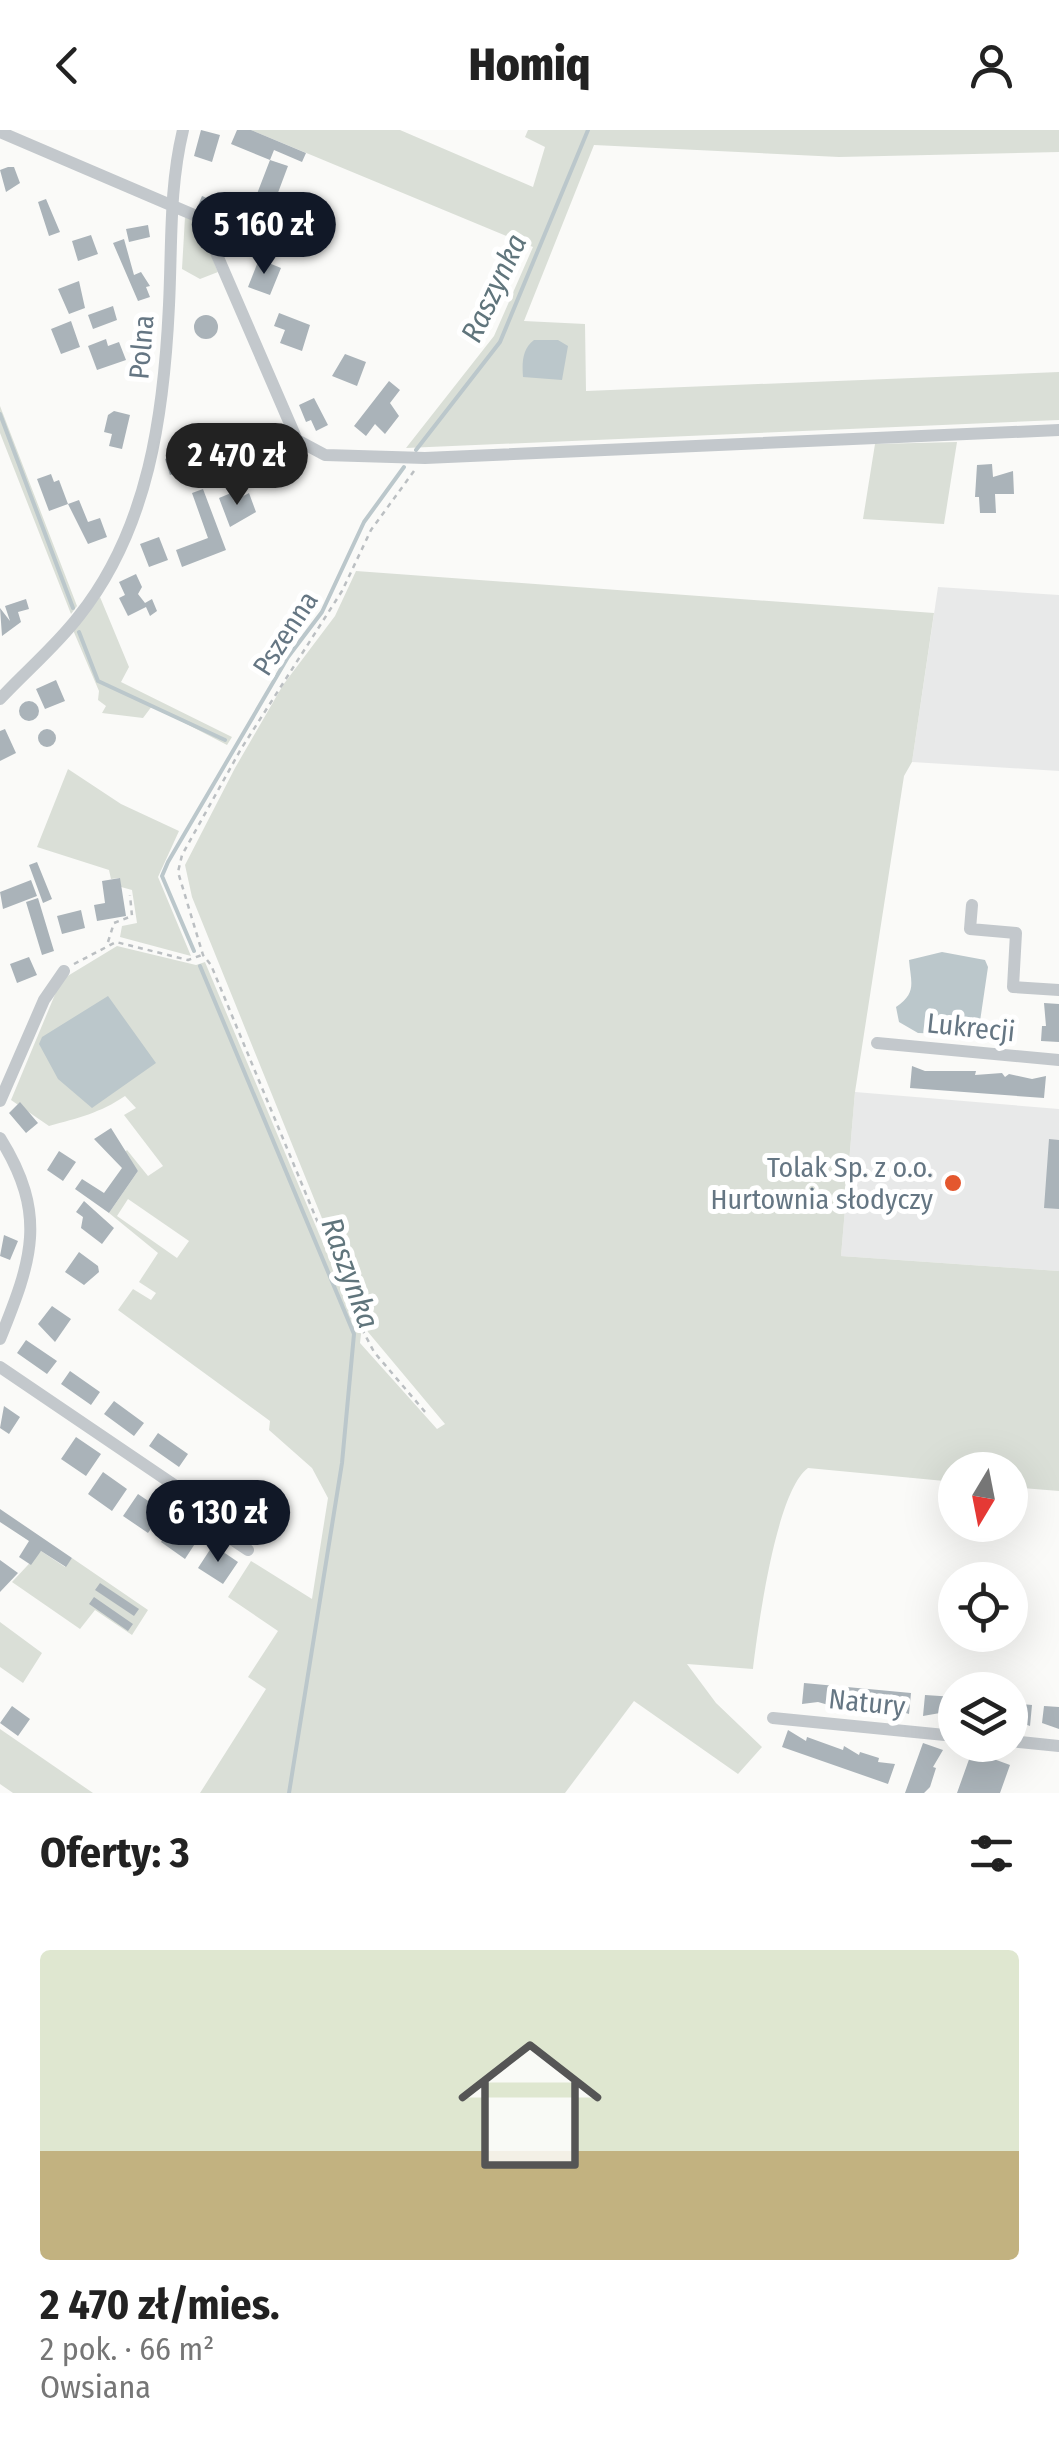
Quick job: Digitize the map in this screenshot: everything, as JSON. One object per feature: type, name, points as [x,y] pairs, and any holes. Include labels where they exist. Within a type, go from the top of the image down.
[{"type":"street","name":"Polna","points":[[0,699],[79,616],[109,571],[137,510],[151,460],[166,358],[172,204],[183,130]]},
{"type":"street","points":[[0,132],[198,215],[206,225],[301,444],[340,458],[424,458],[1059,430]]},
{"type":"street","points":[[972,905],[970,929],[1016,933],[1014,987],[1059,990]]},
{"type":"street","points":[[0,1101],[44,1000],[64,971]]},
{"type":"street","name":"Lukrecji","points":[[877,1043],[1059,1060]]},
{"type":"street","points":[[0,1138],[26,1192],[33,1234],[23,1281],[0,1338]]},
{"type":"street","points":[[0,1366],[180,1489],[192,1512],[248,1550]]},
{"type":"street","name":"Natury","points":[[773,1718],[938,1734]]},
{"type":"street","points":[[1028,1743],[1059,1746]]},
{"type":"path","name":"Pszenna","points":[[424,458],[371,530],[342,591],[248,736],[182,855],[178,872],[203,955],[362,1329],[374,1352],[426,1413]]},
{"type":"path","points":[[108,943],[114,923],[132,916],[130,895]]},
{"type":"path","points":[[64,971],[108,943],[141,946],[188,960],[203,955]]},
{"type":"shaded area","points":[[251,130],[400,130],[533,187],[545,147],[525,137],[528,130],[1059,130],[1059,152],[839,157],[594,145],[524,321],[585,324],[586,391],[1059,372],[1059,420],[406,448],[494,336],[533,247]]},
{"type":"shaded area","points":[[185,217],[198,223],[218,272],[200,279],[182,269]]},
{"type":"shaded area","points":[[534,340],[558,340],[568,346],[562,380],[523,377],[525,352]]},
{"type":"shaded area","points":[[0,406],[77,606],[71,614],[0,433]]},
{"type":"shaded area","points":[[957,442],[944,524],[863,519],[875,444]]},
{"type":"shaded area","points":[[356,571],[934,613],[912,762],[904,776],[855,1092],[841,1256],[1059,1271],[1059,1491],[1028,1488],[1028,1452],[938,1452],[938,1480],[808,1468],[787,1503],[778,1531],[753,1669],[687,1664],[716,1703],[762,1747],[738,1774],[634,1701],[565,1793],[200,1793],[266,1689],[248,1677],[278,1631],[228,1597],[251,1561],[312,1599],[328,1498],[312,1468],[269,1430],[270,1421],[118,1310],[133,1289],[151,1300],[156,1293],[139,1282],[158,1253],[109,1213],[138,1171],[123,1154],[127,1150],[148,1176],[163,1166],[124,1115],[136,1108],[125,1096],[98,1111],[49,1126],[11,1100],[61,980],[117,946],[196,965],[205,962],[361,1334],[360,1343],[437,1429],[445,1424],[368,1332],[192,897],[185,865],[283,685],[335,616]],"holes":[[[128,1199],[189,1241],[177,1258],[117,1216]]]},
{"type":"shaded area","points":[[938,587],[1059,595],[1059,771],[912,762]]},
{"type":"shaded area","points":[[100,597],[129,667],[121,682],[232,737],[227,745],[152,706],[143,718],[102,713],[106,706],[98,700],[99,691],[73,630]]},
{"type":"shaded area","points":[[68,769],[121,804],[179,831],[158,877],[191,956],[120,937],[122,926],[137,923],[132,890],[121,887],[119,878],[111,879],[109,870],[37,847]]},
{"type":"shaded area","points":[[942,952],[985,960],[988,967],[978,1035],[918,1033],[899,1022],[896,1007],[911,987],[909,960]]},
{"type":"shaded area","points":[[108,996],[156,1063],[92,1108],[58,1079],[39,1044],[42,1037]]},
{"type":"shaded area","name":"Tolak Sp. z o.o. Hurtownia słodyczy","points":[[855,1092],[1059,1109],[1059,1271],[841,1256]]},
{"type":"shaded area","points":[[41,1551],[65,1567],[72,1558],[148,1610],[132,1635],[95,1610],[80,1629],[12,1582]]},
{"type":"shaded area","points":[[0,1622],[42,1653],[23,1683],[0,1667]]},
{"type":"shaded area","points":[[0,1729],[93,1793],[13,1793],[0,1784]]},
{"type":"building","points":[[201,130],[220,135],[212,162],[194,156]]},
{"type":"building","points":[[237,130],[251,130],[306,153],[302,162],[274,150],[270,160],[231,144]]},
{"type":"building","points":[[270,160],[288,166],[273,206],[255,199]]},
{"type":"building","points":[[14,167],[20,183],[6,192],[0,170]]},
{"type":"building","points":[[202,196],[246,214],[242,226],[197,208]]},
{"type":"building","points":[[46,199],[60,232],[49,236],[38,202]]},
{"type":"building","points":[[225,222],[264,239],[261,247],[221,231]]},
{"type":"building","points":[[148,225],[150,237],[129,242],[126,229]]},
{"type":"building","points":[[91,235],[98,254],[78,261],[72,241]]},
{"type":"building","points":[[124,239],[134,275],[141,272],[150,286],[146,287],[150,297],[138,301],[113,243]]},
{"type":"building","points":[[259,259],[281,268],[270,295],[248,287]]},
{"type":"building","points":[[79,281],[85,308],[69,314],[58,289]]},
{"type":"building","points":[[113,306],[117,320],[93,329],[88,315]]},
{"type":"building","points":[[279,313],[310,325],[302,351],[280,343],[285,330],[274,326]]},
{"type":"building","points":[[206,315],[218,327],[206,339],[194,327]]},
{"type":"building","points":[[71,321],[80,347],[61,354],[51,329]]},
{"type":"building","points":[[106,339],[108,346],[119,342],[126,360],[97,370],[88,346]]},
{"type":"building","points":[[345,354],[366,362],[357,386],[332,376]]},
{"type":"building","points":[[389,381],[400,390],[390,403],[399,416],[385,434],[375,424],[366,436],[354,426]]},
{"type":"building","points":[[314,398],[328,425],[316,431],[311,420],[306,422],[299,405]]},
{"type":"building","points":[[114,411],[130,415],[122,449],[109,446],[112,434],[104,432],[108,415]]},
{"type":"building","points":[[184,452],[190,468],[170,475],[165,459]]},
{"type":"building","points":[[992,464],[993,477],[1013,471],[1014,494],[995,494],[996,513],[980,513],[979,497],[975,497],[977,465]]},
{"type":"building","points":[[51,474],[54,482],[59,480],[68,504],[49,511],[37,479]]},
{"type":"building","points":[[203,489],[226,550],[182,567],[176,550],[208,538],[192,493]]},
{"type":"building","points":[[231,493],[234,501],[249,493],[256,512],[230,527],[219,498]]},
{"type":"building","points":[[79,500],[88,522],[100,518],[107,537],[88,544],[68,504]]},
{"type":"building","points":[[159,537],[168,560],[149,567],[140,544]]},
{"type":"building","points":[[136,574],[142,587],[138,594],[145,603],[152,599],[157,611],[150,616],[146,607],[128,616],[119,598],[125,595],[119,582]]},
{"type":"building","points":[[26,599],[29,609],[18,612],[21,622],[2,636],[0,608],[10,621],[5,606]]},
{"type":"building","points":[[56,680],[65,701],[45,709],[36,689]]},
{"type":"building","points":[[25,701],[33,701],[39,711],[33,721],[25,721],[19,715],[19,707]]},
{"type":"building","points":[[5,729],[16,753],[0,761],[0,731]]},
{"type":"building","points":[[47,729],[54,731],[54,745],[47,747],[40,745],[38,738],[40,731]]},
{"type":"building","points":[[37,862],[52,899],[43,903],[29,865]]},
{"type":"building","points":[[120,878],[126,916],[97,921],[94,905],[105,903],[102,881]]},
{"type":"building","points":[[31,880],[37,896],[3,909],[0,892]]},
{"type":"building","points":[[38,898],[54,951],[42,955],[26,902]]},
{"type":"building","points":[[81,910],[85,928],[62,934],[57,916]]},
{"type":"building","points":[[29,957],[37,975],[17,983],[10,964]]},
{"type":"building","points":[[1044,1003],[1059,1004],[1059,1042],[1041,1041],[1042,1026],[1046,1026]]},
{"type":"building","points":[[912,1066],[925,1071],[976,1071],[975,1075],[1002,1073],[1005,1077],[1009,1074],[1032,1079],[1046,1076],[1044,1098],[910,1088]]},
{"type":"building","points":[[20,1102],[38,1123],[26,1133],[9,1113]]},
{"type":"building","points":[[111,1128],[138,1171],[109,1213],[75,1189],[82,1179],[104,1193],[122,1168],[94,1139]]},
{"type":"building","points":[[1049,1139],[1059,1140],[1059,1209],[1044,1208]]},
{"type":"building","points":[[59,1151],[76,1162],[63,1181],[47,1170]]},
{"type":"building","points":[[84,1201],[114,1228],[102,1244],[81,1228],[83,1217],[76,1212]]},
{"type":"building","points":[[4,1235],[18,1241],[10,1260],[0,1256]]},
{"type":"building","points":[[79,1252],[98,1266],[99,1272],[84,1285],[65,1272]]},
{"type":"building","points":[[52,1306],[71,1319],[55,1342],[38,1324]]},
{"type":"building","points":[[26,1340],[57,1361],[47,1374],[17,1353]]},
{"type":"building","points":[[70,1371],[100,1392],[91,1405],[61,1384]]},
{"type":"building","points":[[114,1401],[144,1423],[134,1436],[104,1414]]},
{"type":"building","points":[[4,1406],[20,1417],[9,1434],[0,1428]]},
{"type":"building","points":[[158,1433],[188,1454],[179,1467],[149,1446]]},
{"type":"building","points":[[76,1437],[101,1454],[86,1476],[61,1459]]},
{"type":"building","points":[[103,1472],[127,1489],[112,1511],[88,1494]]},
{"type":"building","points":[[138,1494],[163,1511],[148,1533],[123,1516]]},
{"type":"building","points":[[0,1509],[72,1558],[66,1567],[41,1551],[31,1565],[19,1557],[29,1541],[0,1522]]},
{"type":"building","points":[[176,1520],[200,1536],[185,1559],[161,1542]]},
{"type":"building","points":[[213,1545],[238,1562],[223,1584],[198,1568]]},
{"type":"building","points":[[0,1560],[18,1573],[0,1592]]},
{"type":"building","points":[[100,1583],[139,1609],[134,1616],[95,1590]]},
{"type":"building","points":[[94,1597],[133,1624],[128,1631],[89,1604]]},
{"type":"building","points":[[804,1683],[911,1693],[909,1714],[866,1706],[866,1710],[846,1708],[843,1704],[839,1708],[818,1702],[802,1704]]},
{"type":"building","points":[[925,1695],[938,1696],[938,1713],[923,1716]]},
{"type":"building","points":[[1028,1705],[1032,1705],[1028,1725]]},
{"type":"building","points":[[12,1706],[30,1719],[18,1736],[0,1723]]},
{"type":"building","points":[[1044,1706],[1059,1707],[1059,1729],[1042,1723]]},
{"type":"building","points":[[788,1730],[806,1741],[807,1737],[843,1750],[844,1746],[859,1755],[860,1752],[879,1758],[878,1762],[895,1764],[888,1784],[782,1747]]},
{"type":"building","points":[[923,1743],[938,1748],[930,1787],[924,1793],[905,1793]]},
{"type":"building","points":[[968,1762],[1010,1765],[1000,1793],[957,1793]]},
{"type":"waterway","name":"Raszynka","points":[[416,450],[500,342],[588,130]]},
{"type":"waterway","points":[[0,414],[73,608]]},
{"type":"waterway","name":"Raszynka","points":[[194,951],[162,876],[168,862],[288,657],[322,612],[364,522],[404,467]]},
{"type":"waterway","points":[[79,632],[98,681],[225,740]]},
{"type":"waterway","name":"Raszynka","points":[[200,966],[354,1334],[342,1463],[289,1793]]},
{"type":"place","name":"Tolak Sp. z o.o. Hurtownia słodyczy","points":[[953,1183]]}]
